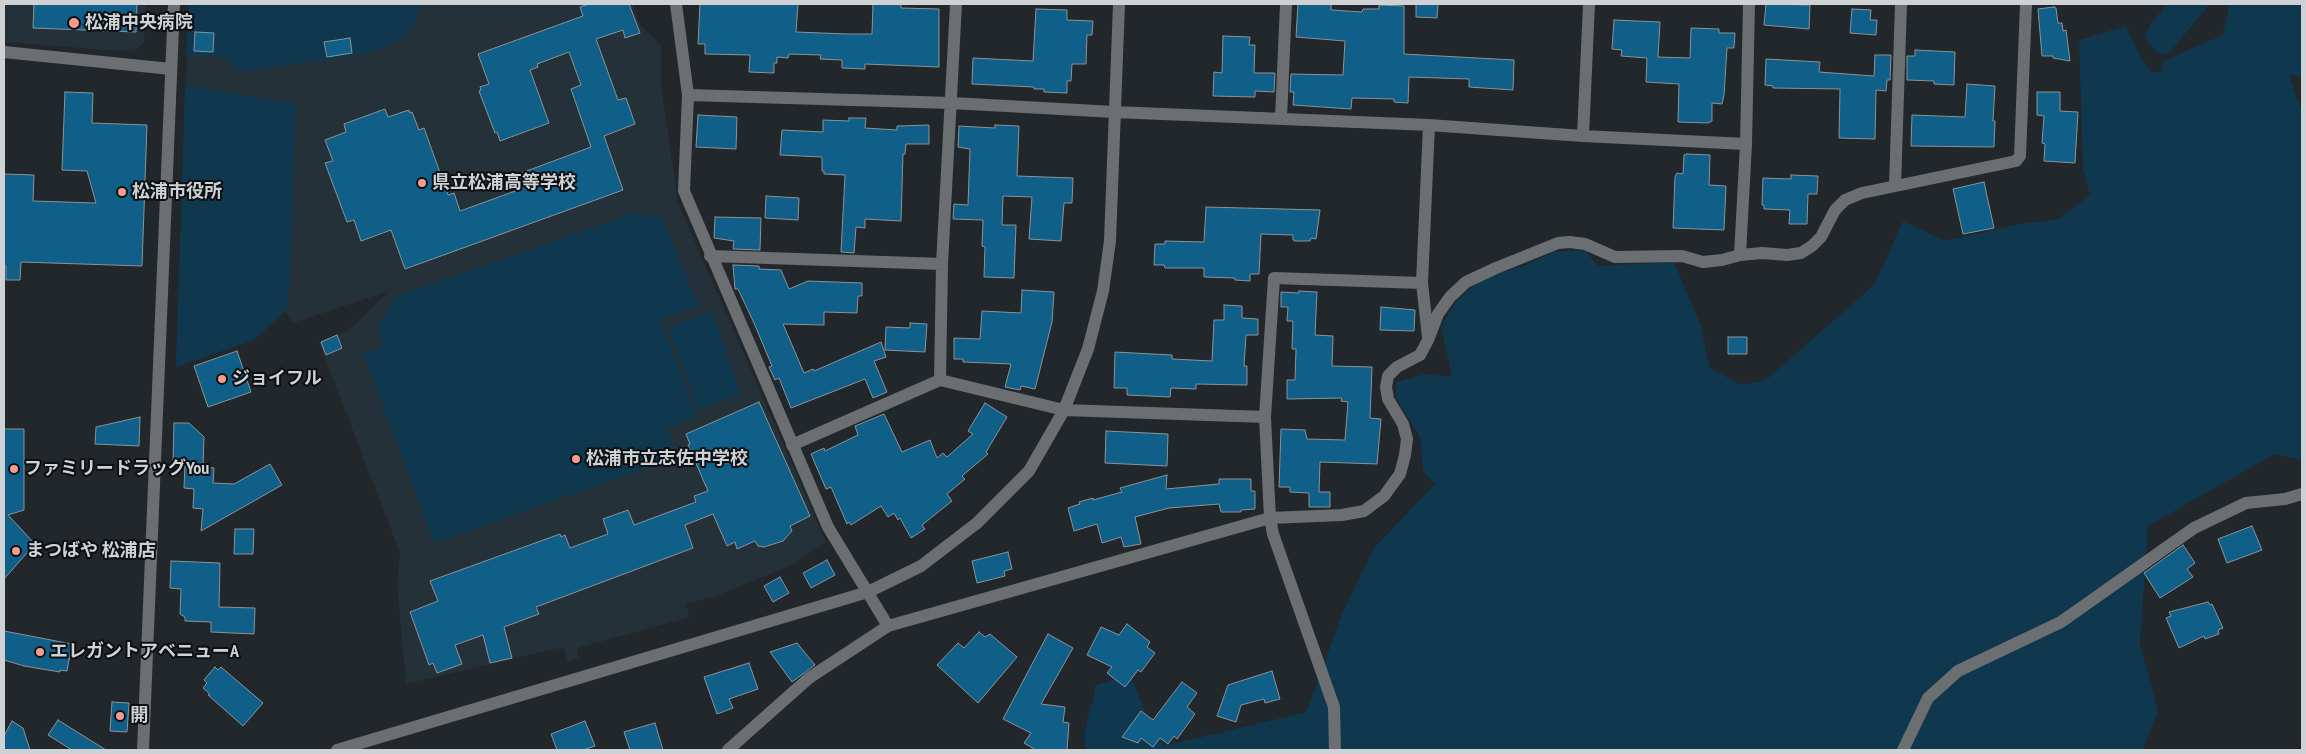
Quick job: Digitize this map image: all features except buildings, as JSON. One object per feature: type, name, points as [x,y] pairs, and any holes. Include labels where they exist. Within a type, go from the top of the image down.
[{"type":"street","points":[[143,750],[174,4]]},
{"type":"street","points":[[676,4],[688,95],[684,191],[710,256],[828,527],[888,626]]},
{"type":"street","points":[[940,380],[942,264],[956,4]]},
{"type":"street","points":[[337,750],[868,592],[920,566],[977,523],[1029,471],[1064,410],[1088,349],[1104,291],[1110,241],[1119,4]]},
{"type":"street","points":[[1281,118],[1286,4]]},
{"type":"street","points":[[1583,136],[1589,4]]},
{"type":"street","points":[[1740,255],[1746,144],[1750,4]]},
{"type":"street","points":[[1895,186],[1901,4]]},
{"type":"street","points":[[728,750],[809,678],[888,626],[1270,518],[1342,515],[1364,511],[1384,496],[1400,474],[1407,439],[1403,424],[1388,399],[1386,387],[1388,376],[1397,368],[1420,355],[1438,314],[1450,297],[1466,282],[1496,268],[1558,243],[1570,242],[1585,244],[1615,257],[1682,256],[1703,262],[1722,260],[1740,255],[1762,253],[1787,255],[1801,253],[1821,237],[1831,216],[1846,200],[1862,193],[2009,164],[2016,161],[2020,156],[2026,4]]},
{"type":"street","points":[[4,52],[172,69]]},
{"type":"street","points":[[688,95],[952,103],[1114,112],[1281,118],[1746,144]]},
{"type":"street","points":[[1428,340],[1422,283],[1429,125]]},
{"type":"street","points":[[710,256],[942,264]]},
{"type":"street","points":[[1335,750],[1334,707],[1273,534],[1270,518],[1265,417],[1274,278],[1422,283]]},
{"type":"street","points":[[792,445],[940,380],[1064,410],[1265,417]]},
{"type":"street","points":[[1903,750],[1928,698],[1958,671],[2062,622],[2194,528],[2246,503],[2285,499],[2302,494]]},
{"type":"shaded area","name":"松浦中央病院","points":[[4,4],[146,4],[144,42],[133,52],[4,42]]},
{"type":"shaded area","points":[[189,4],[633,4],[639,24],[661,45],[661,84],[678,203],[826,542],[792,565],[713,597],[685,604],[690,617],[577,648],[579,658],[568,661],[563,647],[406,684],[397,584],[400,553],[319,342],[348,331],[389,291],[293,323],[285,311],[254,340],[176,367]]},
{"type":"shaded area","points":[[189,4],[421,4],[417,21],[402,38],[381,49],[357,55],[238,72],[226,57],[186,56]]},
{"type":"shaded area","points":[[2167,4],[2210,4],[2170,52],[2163,54],[2158,53],[2147,42],[2146,35],[2149,26]]},
{"type":"shaded area","points":[[2229,4],[2302,4],[2302,77],[2289,75],[2302,112],[2302,460],[2275,454],[2148,526],[2140,644],[2158,710],[2143,750],[1085,750],[1084,734],[1096,685],[1131,675],[1147,718],[1164,746],[1306,712],[1343,612],[1374,548],[1435,484],[1423,471],[1420,437],[1396,398],[1396,382],[1425,374],[1452,377],[1441,326],[1458,299],[1485,277],[1524,266],[1553,252],[1585,250],[1598,266],[1674,262],[1700,324],[1710,368],[1741,385],[1766,380],[1874,285],[1903,221],[1945,241],[2014,225],[2059,219],[2090,195],[2083,169],[2079,40],[2126,26],[2144,63],[2151,72],[2161,72],[2163,61],[2223,35]]},
{"type":"shaded area","points":[[185,85],[296,104],[289,294],[286,311],[254,340],[176,367]]},
{"type":"shaded area","points":[[634,213],[662,217],[699,307],[660,319],[697,416],[667,428],[679,457],[434,543],[363,352],[382,348],[378,328],[395,297]]},
{"type":"shaded area","points":[[712,311],[741,394],[698,410],[668,327]]},
{"type":"place","name":"松浦中央病院","points":[[74,23]]},
{"type":"place","name":"県立松浦高等学校","points":[[422,183]]},
{"type":"place","name":"松浦市役所","points":[[122,192]]},
{"type":"place","name":"ジョイフル","points":[[222,379]]},
{"type":"place","name":"松浦市立志佐中学校","points":[[576,459]]},
{"type":"place","name":"ファミリードラッグYou","points":[[14,469]]},
{"type":"place","name":"まつばや 松浦店","points":[[16,551]]},
{"type":"place","name":"エレガントアベニューA","points":[[40,652]]},
{"type":"place","name":"開","points":[[120,716]]}]
